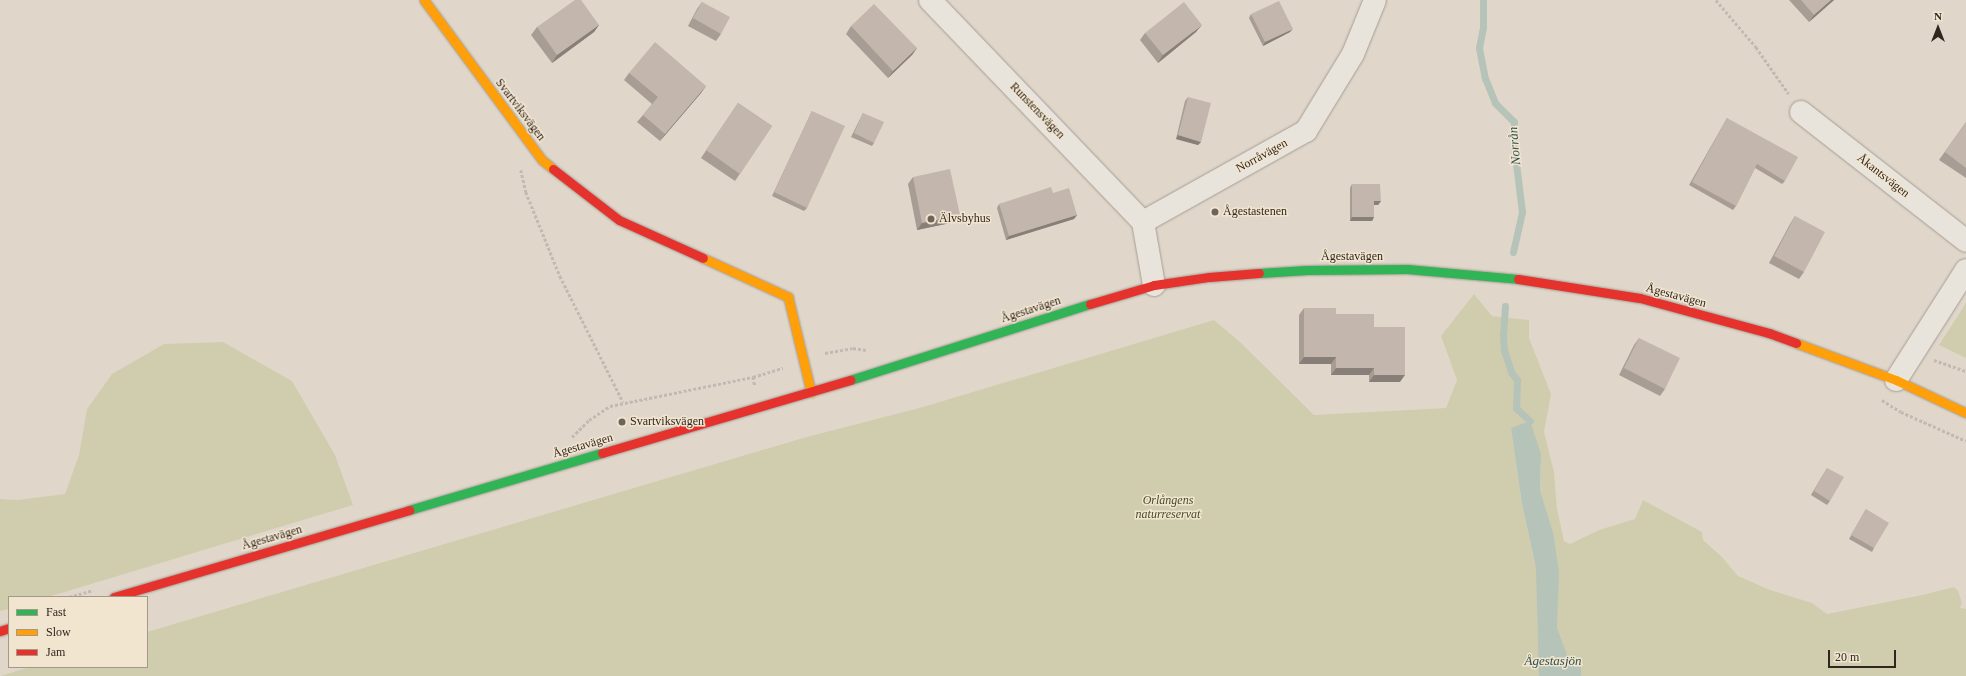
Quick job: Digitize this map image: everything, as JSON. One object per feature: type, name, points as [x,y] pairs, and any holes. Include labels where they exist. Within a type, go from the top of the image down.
[{"type":"main road","name":"Svartviksvägen","points":[[424,0],[542,160],[619,220],[788,297],[811,392]]},
{"type":"main road","name":"Ågestavägen","points":[[117,596],[811,392],[1123,293],[1154,285],[1210,277],[1307,270],[1407,269],[1524,279],[1640,298],[1762,331],[1896,380],[1966,413]]},
{"type":"street","name":"Runstensvägen","points":[[930,0],[1144,222]]},
{"type":"street","name":"Norråvägen","points":[[1144,222],[1306,130],[1353,54],[1375,0]]},
{"type":"street","name":"Åkantsvägen","points":[[1801,112],[1966,241]]},
{"type":"street","points":[[1144,222],[1154,285]]},
{"type":"street","points":[[1896,380],[1966,270]]},
{"type":"path","points":[[1716,0],[1756,47],[1801,112]]},
{"type":"path","points":[[523,134],[515,150],[526,192],[560,276],[623,402]]},
{"type":"path","points":[[1946,363],[1966,371]]},
{"type":"green space","name":"Orlångens naturreservat","points":[[1474,294],[1492,316],[1529,320],[1529,338],[1551,394],[1544,432],[1554,472],[1557,509],[1564,541],[1570,544],[1599,530],[1635,519],[1643,500],[1702,532],[1703,540],[1722,557],[1738,576],[1770,590],[1812,603],[1827,614],[1954,587],[1958,591],[1962,603],[1960,608],[1966,609],[1966,676],[0,676],[27,668],[148,668],[148,632],[803,438],[923,407],[1214,320],[1239,341],[1314,415],[1446,408],[1457,380],[1441,336]],"holes":[[[1511,428],[1541,454],[1540,490],[1553,532],[1535,564],[1522,504]]]},
{"type":"green space","points":[[1966,303],[1966,358],[1939,345]]},
{"type":"green space","points":[[223,342],[292,381],[335,455],[353,505],[51,596],[8,596],[8,609],[0,611],[0,499],[17,500],[65,494],[79,455],[87,409],[112,374],[164,344]]},
{"type":"water","name":"Ågestasjön","points":[[1530,421],[1541,454],[1540,490],[1553,532],[1559,572],[1557,628],[1567,655],[1581,666],[1581,676],[1539,676],[1536,568],[1522,504],[1511,428]]},
{"type":"building","points":[[575,0],[581,0],[599,25],[557,55],[537,27]]},
{"type":"building","points":[[1801,0],[1831,0],[1814,15]]},
{"type":"building","points":[[1279,1],[1293,29],[1265,42],[1251,14]]},
{"type":"building","points":[[702,2],[730,17],[721,34],[693,18]]},
{"type":"building","points":[[1184,2],[1202,25],[1163,55],[1145,33]]},
{"type":"building","points":[[874,4],[917,48],[893,71],[851,26]]},
{"type":"building","points":[[655,42],[706,86],[665,134],[643,115],[658,97],[629,73]]},
{"type":"building","points":[[1188,97],[1211,103],[1201,142],[1178,135]]},
{"type":"building","points":[[738,103],[772,126],[740,174],[706,150]]},
{"type":"building","points":[[812,111],[845,126],[807,208],[774,192]]},
{"type":"building","points":[[863,113],[884,122],[874,143],[854,133]]},
{"type":"building","points":[[1727,118],[1798,157],[1785,181],[1757,164],[1736,206],[1692,182]]},
{"type":"building","points":[[1966,122],[1966,168],[1945,152]]},
{"type":"building","points":[[950,169],[960,215],[922,223],[913,177]]},
{"type":"building","points":[[1352,184],[1380,184],[1381,201],[1374,201],[1374,217],[1352,217]]},
{"type":"building","points":[[1051,187],[1053,193],[1069,188],[1077,215],[1009,236],[999,204]]},
{"type":"building","points":[[1795,216],[1825,232],[1804,272],[1774,256]]},
{"type":"building","points":[[1304,308],[1336,308],[1336,314],[1374,314],[1374,327],[1405,327],[1405,375],[1374,375],[1374,368],[1336,368],[1336,357],[1304,357]]},
{"type":"building","points":[[1639,338],[1680,358],[1665,389],[1624,368]]},
{"type":"building","points":[[1827,468],[1844,477],[1830,501],[1814,491]]},
{"type":"building","points":[[1866,509],[1889,523],[1874,548],[1851,535]]},
{"type":"waterway","name":"Norrån","points":[[1483,0],[1483,27],[1479,48],[1485,78],[1495,103],[1514,122],[1514,147],[1522,212],[1513,252]]},
{"type":"waterway","name":"Norrån","points":[[1505,306],[1503,333],[1504,350],[1511,372],[1517,380],[1516,408],[1530,421]]},
{"type":"traffic: fast","points":[[1259,273],[1307,270],[1407,269],[1518,279]]},
{"type":"traffic: fast","points":[[850,380],[1090,304]]},
{"type":"traffic: fast","points":[[409,510],[602,453]]},
{"type":"traffic: slow","points":[[424,0],[542,160],[553,169]]},
{"type":"traffic: slow","points":[[703,258],[788,297],[811,392]]},
{"type":"traffic: slow","points":[[1796,343],[1896,380],[1966,413]]},
{"type":"traffic: jam","points":[[553,169],[619,220],[703,258]]},
{"type":"traffic: jam","points":[[1090,304],[1154,285],[1209,277],[1259,273]]},
{"type":"traffic: jam","points":[[1518,279],[1640,298],[1769,333],[1796,343]]},
{"type":"traffic: jam","points":[[602,453],[850,380]]},
{"type":"traffic: jam","points":[[117,596],[409,510]]},
{"type":"traffic: jam","points":[[0,631],[8,628]]},
{"type":"place","name":"Ågestastenen","points":[[1215,212]]},
{"type":"place","name":"Älvsbyhus","points":[[931,219]]},
{"type":"place","name":"Svartviksvägen","points":[[622,422]]}]
